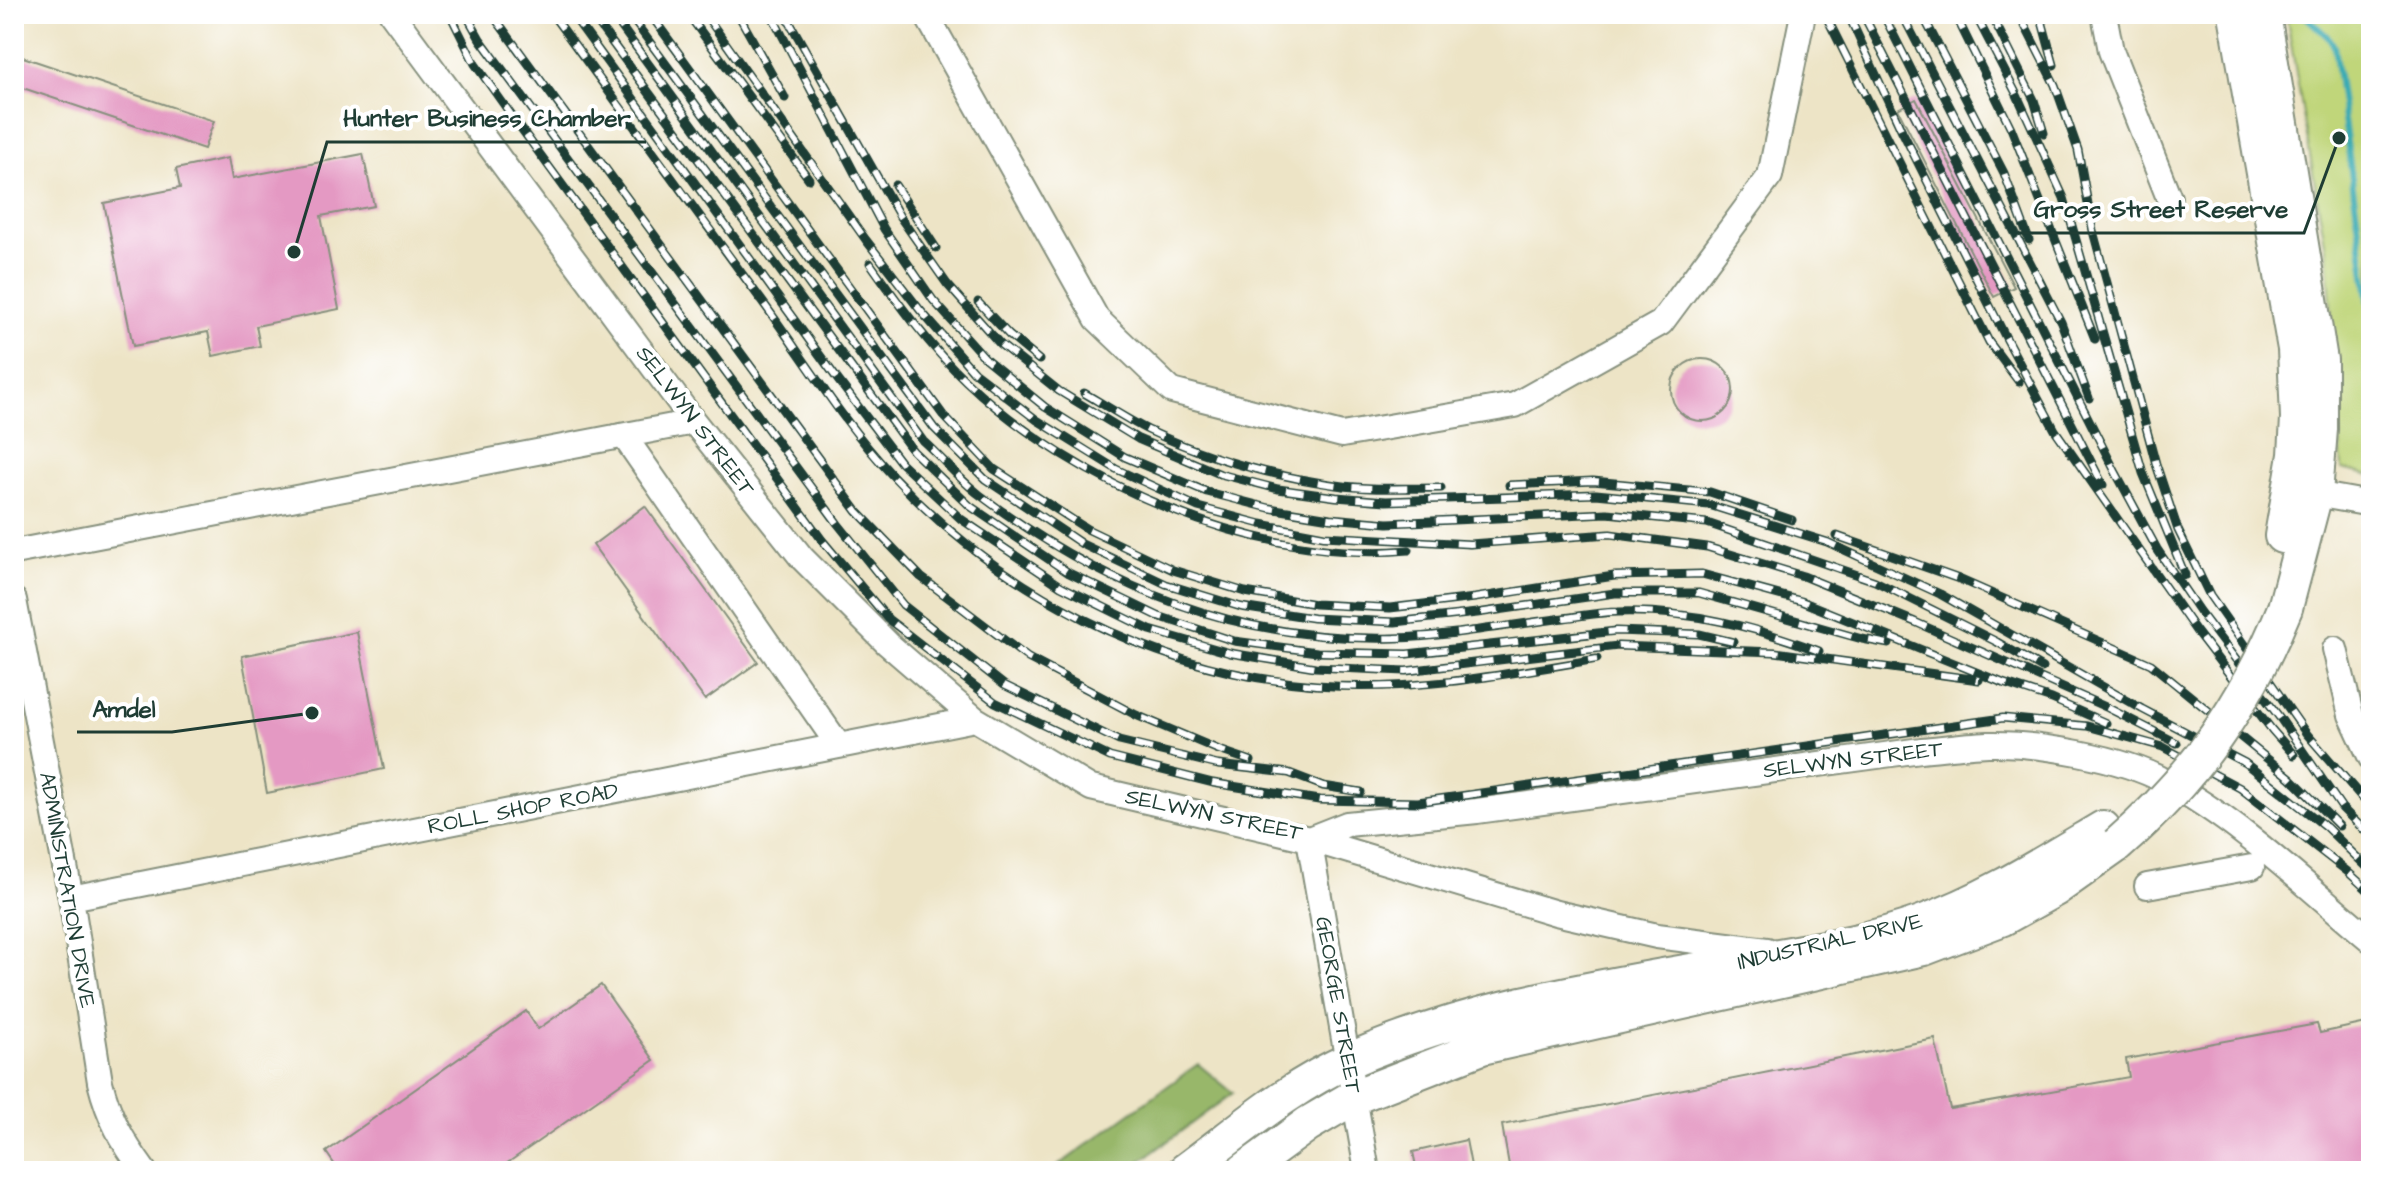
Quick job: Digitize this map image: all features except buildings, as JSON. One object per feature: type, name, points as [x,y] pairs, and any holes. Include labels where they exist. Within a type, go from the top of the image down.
[{"type":"highway","name":"INDUSTRIAL DRIVE","points":[[2236,14],[2295,349],[2298,418],[2292,488],[2278,555],[2275,603]]},
{"type":"highway","name":"INDUSTRIAL DRIVE","points":[[1185,1171],[1296,1089],[1347,1061],[1396,1041],[1461,1019],[1560,995],[1859,940],[1920,924],[1998,891],[2143,822],[2177,787],[2214,741],[2253,678],[2275,603],[2315,494],[2320,429],[2320,360],[2263,14]]},
{"type":"highway","name":"INDUSTRIAL DRIVE","points":[[1244,1171],[1308,1124],[1354,1097],[1482,1047],[1924,948],[2003,918],[2055,889],[2110,836]]},
{"type":"street","name":"SELWYN STREET","points":[[392,14],[694,422],[802,558],[888,644],[975,719],[1091,788],[1309,839],[1347,824],[1477,811],[1921,750],[1989,744],[2043,747],[2106,759],[2163,779],[2219,814],[2371,940]]},
{"type":"street","points":[[926,14],[1097,319],[1172,391],[1342,435],[1515,405],[1661,323],[1770,176],[1802,19],[1800,14]]},
{"type":"street","points":[[2104,14],[2111,51],[2169,198]]},
{"type":"street","points":[[14,552],[694,422]]},
{"type":"street","points":[[624,436],[839,746]]},
{"type":"street","points":[[2315,494],[2371,504]]},
{"type":"street","name":"ADMINISTRATION DRIVE","points":[[14,600],[71,898],[106,1108],[116,1130],[144,1171]]},
{"type":"street","points":[[2335,649],[2351,715],[2371,758]]},
{"type":"street","name":"ROLL SHOP ROAD","points":[[71,898],[975,719]]},
{"type":"street","points":[[1309,839],[1556,913],[1657,936],[1793,953]]},
{"type":"street","name":"GEORGE STREET","points":[[1309,839],[1367,1171]]},
{"type":"street","points":[[2147,886],[2252,867]]},
{"type":"green space","points":[[2286,14],[2371,14],[2371,476],[2342,469],[2328,261]]},
{"type":"green space","points":[[1198,1064],[1233,1093],[1127,1171],[1051,1171]]},
{"type":"waterway","points":[[2303,14],[2334,46],[2371,319]]},
{"type":"railway","points":[[450,14],[475,64],[512,116],[822,540],[888,619],[995,702],[1110,757],[1213,783],[1319,800],[1418,802],[2003,718],[2087,726],[2163,747],[2240,788],[2371,893]]},
{"type":"railway","points":[[466,14],[480,39],[838,524],[903,605],[1004,685],[1119,741],[1218,765],[1289,773],[1323,786],[1361,792]]},
{"type":"railway","points":[[492,14],[857,511],[921,577],[1028,658],[1136,715],[1251,761]]},
{"type":"railway","points":[[552,14],[874,455],[935,517],[1032,590],[1084,619],[1140,644],[1197,664],[1256,677],[1316,685],[1423,684],[1597,659]]},
{"type":"railway","points":[[572,14],[901,463],[961,519],[1061,586],[1150,630],[1230,653],[1315,667],[1406,671],[1618,646],[1775,652],[1979,680]]},
{"type":"railway","points":[[591,14],[913,451],[970,506],[1069,573],[1158,616],[1234,641],[1317,652],[1407,654],[1616,631],[1699,634],[1733,642]]},
{"type":"railway","points":[[612,14],[923,441],[980,495],[1076,558],[1125,583],[1176,603],[1282,631],[1337,637],[1416,637],[1604,613],[1645,612],[1720,621],[1819,651]]},
{"type":"railway","points":[[629,14],[934,428],[985,479],[1082,544],[1166,584],[1241,607],[1313,618],[1395,622],[1615,593],[1699,593],[1889,644]]},
{"type":"railway","points":[[650,14],[943,415],[994,469],[1087,529],[1173,570],[1245,592],[1315,604],[1390,608],[1614,576],[1702,574],[1801,601],[2106,723]]},
{"type":"railway","points":[[688,14],[809,179]]},
{"type":"railway","points":[[705,14],[866,240],[920,310],[974,372],[1037,420],[1116,469],[1198,507],[1261,524],[1324,536],[1470,544],[1610,534],[1707,547],[1803,576],[1915,622],[2108,708],[2177,743]]},
{"type":"railway","points":[[738,14],[785,98]]},
{"type":"railway","points":[[771,14],[884,229],[933,300],[986,359],[1045,407],[1125,457],[1207,492],[1269,508],[1330,518],[1388,523],[1607,513],[1707,523],[1875,581],[2042,668]]},
{"type":"railway","points":[[785,14],[900,217],[947,284],[1000,344],[1059,391],[1138,439],[1220,474],[1278,489],[1386,501],[1596,494],[1709,505],[1827,542],[1940,594],[2142,709],[2245,763],[2326,827],[2371,871]]},
{"type":"railway","points":[[1825,14],[1989,342],[2019,382]]},
{"type":"railway","points":[[1848,14],[1902,131],[2055,430],[2196,631],[2294,755]]},
{"type":"railway","points":[[1863,14],[2103,485]]},
{"type":"railway","points":[[1883,14],[2157,549],[2342,808],[2371,837]]},
{"type":"railway","points":[[1902,14],[2061,322],[2089,398]]},
{"type":"railway","points":[[1922,14],[2004,173],[2029,240]]},
{"type":"railway","points":[[1955,14],[2011,128],[2095,339]]},
{"type":"railway","points":[[1975,14],[2017,95],[2064,198],[2143,473],[2185,575]]},
{"type":"railway","points":[[1991,14],[2034,100],[2044,133]]},
{"type":"railway","points":[[2019,14],[2055,85],[2078,150],[2093,231],[2156,464],[2178,530],[2210,596],[2306,733],[2371,808]]},
{"type":"railway","points":[[2040,14],[2054,65]]},
{"type":"railway","points":[[895,185],[936,248]]},
{"type":"railway","points":[[870,263],[927,339],[966,381],[1010,418],[1060,453],[1114,484],[1171,510],[1231,530],[1291,544],[1351,551],[1409,550]]},
{"type":"railway","points":[[978,302],[1009,335],[1039,360]]},
{"type":"railway","points":[[1084,393],[1170,440],[1264,471],[1349,487],[1441,488]]},
{"type":"railway","points":[[1509,485],[1593,481],[1710,492],[1792,520]]},
{"type":"railway","points":[[1837,536],[1959,579],[2151,664],[2291,778],[2339,826]]},
{"type":"place","name":"Gross Street Reserve","points":[[2339,138]]},
{"type":"place","name":"Hunter Business Chamber","points":[[294,252]]},
{"type":"place","name":"Amdel","points":[[312,713]]}]
